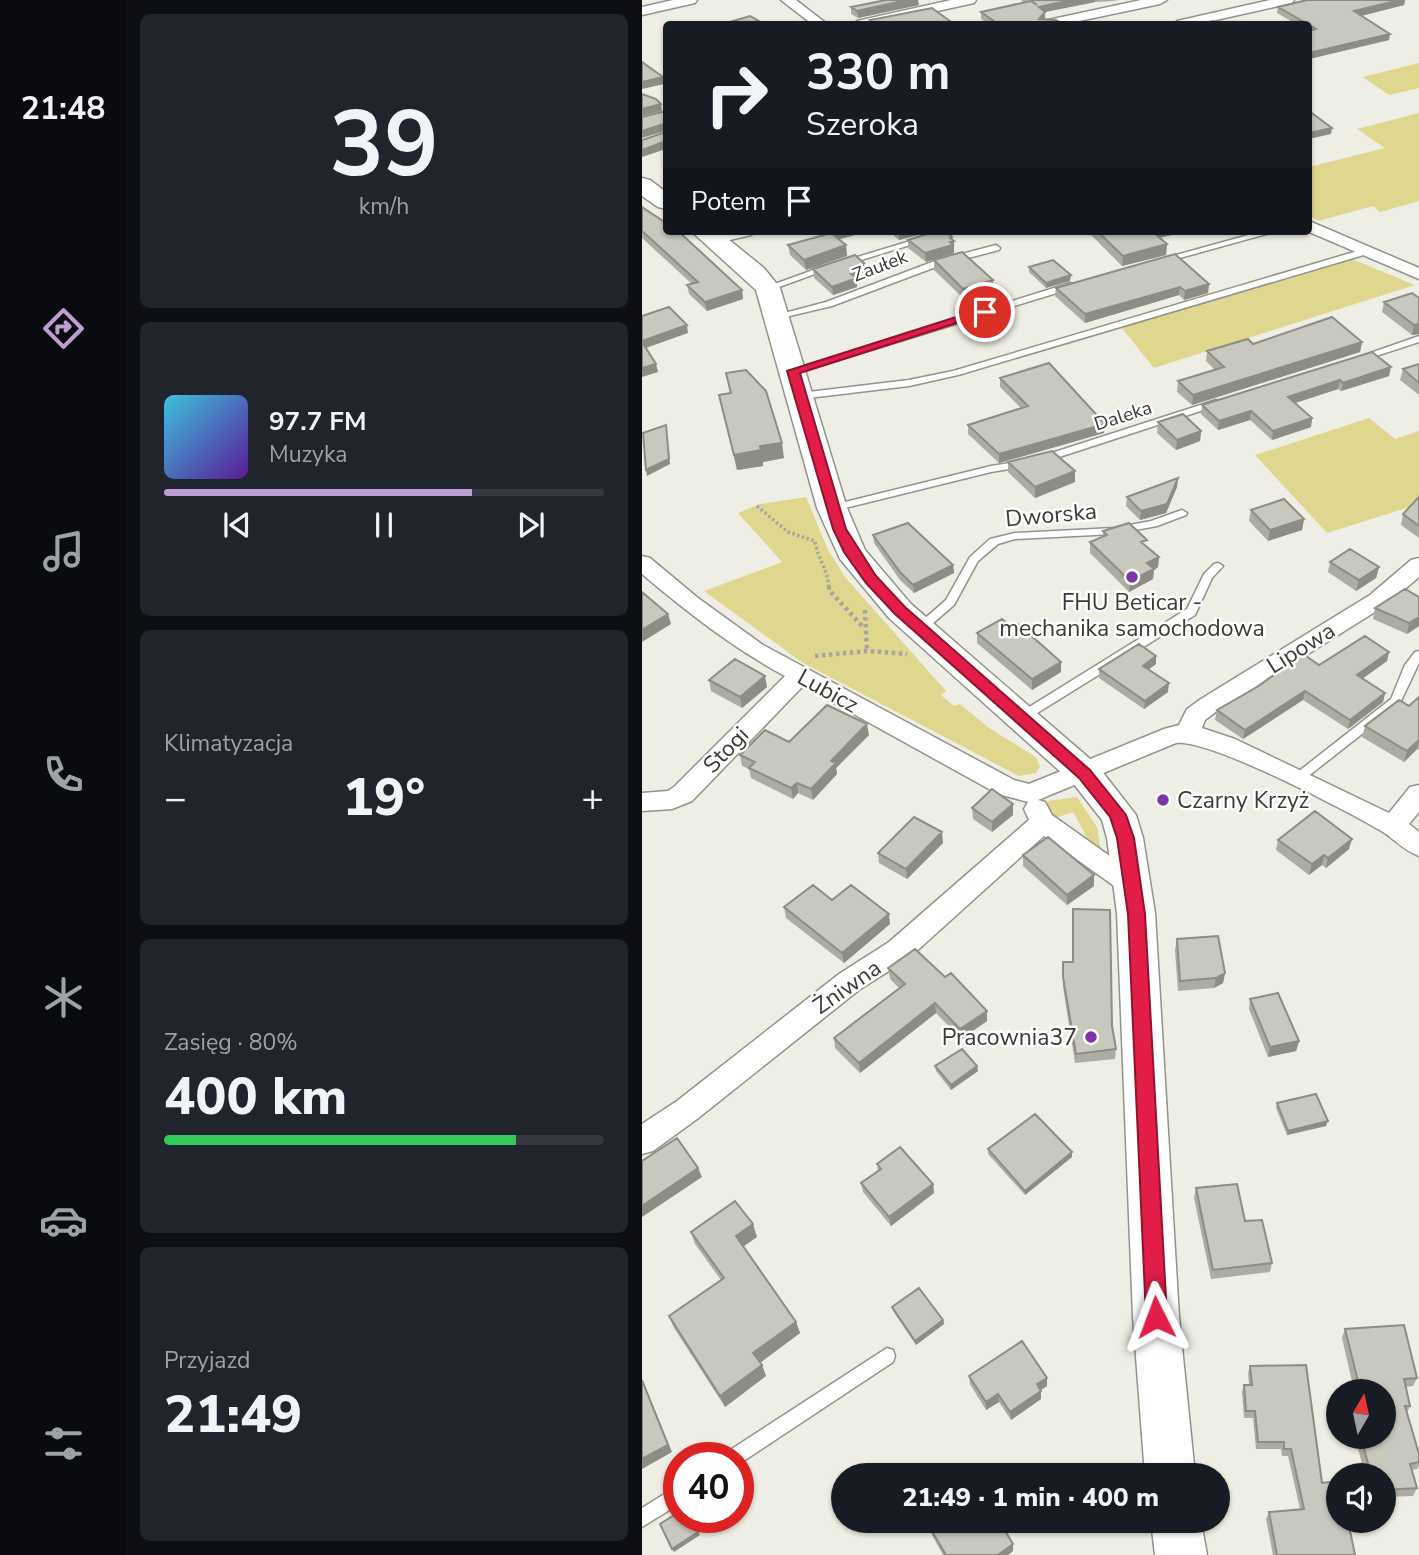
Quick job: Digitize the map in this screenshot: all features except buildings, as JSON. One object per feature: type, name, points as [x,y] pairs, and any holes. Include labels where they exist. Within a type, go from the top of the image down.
[{"type":"street","points":[[642,11],[690,0]]},
{"type":"street","points":[[788,0],[816,21]]},
{"type":"street","points":[[875,21],[969,0]]},
{"type":"street","points":[[1063,21],[1160,0]]},
{"type":"street","points":[[1195,21],[1287,0]]},
{"type":"street","points":[[642,185],[663,200]]},
{"type":"street","points":[[1312,227],[1364,253],[1419,274]]},
{"type":"street","points":[[721,235],[755,273],[772,302],[797,383],[826,520],[915,641],[1022,717],[1085,774],[1118,815],[1126,838],[1133,886],[1156,1304],[1169,1463]]},
{"type":"street","name":"Lipowa","points":[[1188,733],[1195,715],[1378,600],[1419,565]]},
{"type":"street","name":"Lubicz","points":[[647,573],[755,650],[802,667],[1007,787],[1029,793]]},
{"type":"street","name":"Stogi","points":[[642,802],[672,800],[683,794],[802,667]]},
{"type":"street","points":[[1133,886],[1043,822],[1029,793],[1085,774],[1172,735],[1188,733],[1227,745],[1393,826],[1419,846]]},
{"type":"street","points":[[1393,826],[1419,794]]},
{"type":"street","name":"Żniwna","points":[[642,1141],[687,1110],[849,982],[899,950],[1043,822]]},
{"type":"street","points":[[1178,1533],[1181,1555]]},
{"type":"lane","points":[[772,302],[859,257],[938,235]]},
{"type":"lane","points":[[1156,262],[1258,235]]},
{"type":"lane","name":"Zaułek","points":[[772,302],[829,304],[938,263],[996,248]]},
{"type":"lane","points":[[797,383],[909,383],[955,373],[1364,253]]},
{"type":"lane","points":[[797,383],[1084,282]]},
{"type":"lane","points":[[1351,361],[1419,339]]},
{"type":"lane","name":"Daleka","points":[[826,520],[1041,459],[1231,399]]},
{"type":"lane","name":"Dworska","points":[[915,641],[950,602],[974,559],[994,541],[1015,536],[1114,531],[1153,524],[1182,513]]},
{"type":"lane","points":[[1022,717],[1191,612],[1197,603],[1207,573],[1218,566]]},
{"type":"lane","points":[[1298,778],[1394,702],[1404,688],[1410,664],[1419,654]]},
{"type":"lane","points":[[754,1444],[888,1356]]},
{"type":"lane","points":[[642,1518],[663,1504]]},
{"type":"path","points":[[757,506],[788,532],[815,541]]},
{"type":"path","points":[[826,520],[815,541],[817,554],[828,573],[829,590],[864,628]]},
{"type":"path","points":[[865,604],[867,651]]},
{"type":"path","points":[[802,667],[915,641]]},
{"type":"shaded area","points":[[1419,63],[1419,88],[1389,95],[1363,77]]},
{"type":"shaded area","points":[[1419,113],[1419,201],[1380,212],[1373,206],[1318,221],[1312,217],[1312,166],[1385,148],[1357,129]]},
{"type":"shaded area","points":[[1352,259],[1415,285],[1154,368],[1121,327]]},
{"type":"shaded area","points":[[1369,418],[1395,439],[1419,431],[1419,504],[1327,533],[1255,455]]},
{"type":"shaded area","points":[[806,497],[828,550],[845,577],[946,691],[941,695],[954,706],[960,704],[989,728],[1036,757],[1040,767],[1036,773],[1019,776],[803,663],[704,591],[782,562],[738,513],[760,504]]},
{"type":"shaded area","points":[[1077,797],[1097,827],[1101,852],[1091,845],[1073,812],[1052,819],[1046,804],[1048,801]]},
{"type":"place","name":"FHU Beticar - mechanika samochodowa","points":[[1132,577]]},
{"type":"place","name":"Czarny Krzyż","points":[[1163,800]]},
{"type":"place","name":"Pracownia37","points":[[1091,1037]]},
{"type":"route","points":[[985,312],[793,371],[832,508],[851,552],[900,611],[1085,774],[1118,815],[1126,838],[1136,914],[1156,1317]]}]
